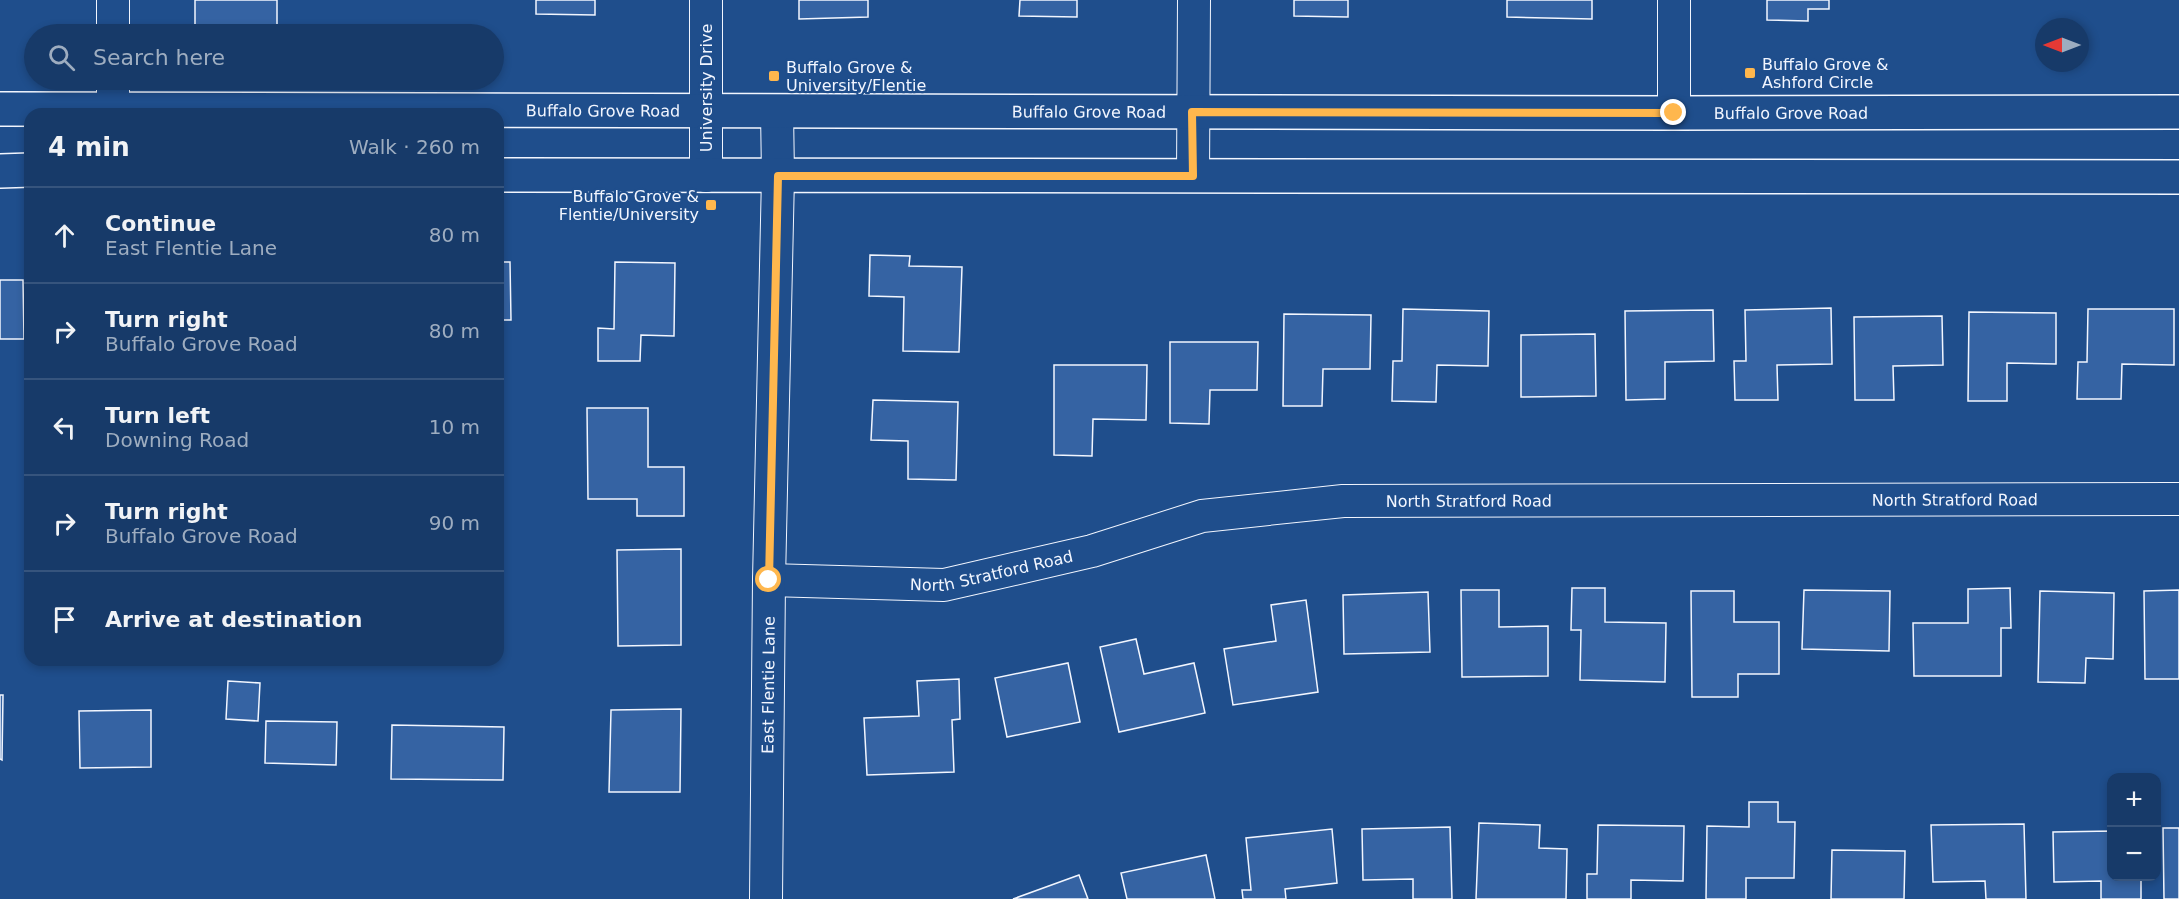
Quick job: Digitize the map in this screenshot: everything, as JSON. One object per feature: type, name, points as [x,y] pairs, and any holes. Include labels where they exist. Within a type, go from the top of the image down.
[{"type":"main road","name":"Buffalo Grove Road","points":[[0,108],[113,101],[705,111],[2179,112]]},
{"type":"main road","points":[[0,171],[24,170]]},
{"type":"main road","points":[[504,175],[2179,177]]},
{"type":"street","points":[[113,0],[113,24]]},
{"type":"street","name":"University Drive","points":[[706,0],[706,176]]},
{"type":"street","points":[[1193,176],[1194,0]]},
{"type":"street","points":[[1674,0],[1674,113]]},
{"type":"street","name":"East Flentie Lane","points":[[766,899],[769,580],[778,176],[777,111]]},
{"type":"street","name":"North Stratford Road","points":[[769,580],[944,585],[1092,551],[1202,516],[1343,501],[2179,499]]},
{"type":"building","points":[[195,0],[277,0],[277,24],[195,24]]},
{"type":"building","points":[[536,0],[595,0],[595,15],[536,14]]},
{"type":"building","points":[[799,0],[868,0],[868,17],[799,19]]},
{"type":"building","points":[[1020,0],[1077,0],[1077,17],[1019,16]]},
{"type":"building","points":[[1294,0],[1348,0],[1348,17],[1294,16]]},
{"type":"building","points":[[1507,0],[1592,0],[1592,19],[1507,17]]},
{"type":"building","points":[[1767,0],[1829,0],[1829,9],[1808,9],[1808,21],[1767,20]]},
{"type":"building","points":[[870,255],[910,256],[909,266],[962,267],[959,352],[903,351],[904,297],[869,296]]},
{"type":"building","points":[[504,262],[510,262],[511,320],[504,320]]},
{"type":"building","points":[[615,262],[675,263],[674,336],[641,335],[640,361],[598,361],[598,328],[614,329]]},
{"type":"building","points":[[0,280],[23,280],[24,339],[0,339]]},
{"type":"building","points":[[1831,308],[1832,364],[1777,365],[1778,400],[1735,400],[1734,361],[1746,361],[1745,310]]},
{"type":"building","points":[[1403,309],[1489,311],[1488,366],[1437,365],[1436,402],[1392,401],[1393,361],[1402,361]]},
{"type":"building","points":[[2088,309],[2174,309],[2174,365],[2122,364],[2121,399],[2077,399],[2078,362],[2087,362]]},
{"type":"building","points":[[1713,310],[1714,361],[1665,362],[1665,399],[1626,400],[1625,311]]},
{"type":"building","points":[[1969,312],[2056,313],[2056,364],[2007,363],[2007,401],[1968,401]]},
{"type":"building","points":[[1284,314],[1371,315],[1370,369],[1323,369],[1322,406],[1283,406]]},
{"type":"building","points":[[1942,316],[1943,365],[1893,366],[1894,400],[1855,400],[1854,317]]},
{"type":"building","points":[[1595,334],[1596,396],[1521,397],[1521,335]]},
{"type":"building","points":[[1170,342],[1258,342],[1257,390],[1210,390],[1209,424],[1170,423]]},
{"type":"building","points":[[1054,365],[1147,365],[1146,420],[1093,419],[1092,456],[1054,455]]},
{"type":"building","points":[[873,400],[958,402],[956,480],[908,479],[908,441],[871,440]]},
{"type":"building","points":[[587,408],[648,408],[648,467],[684,467],[684,516],[637,516],[637,499],[588,499]]},
{"type":"building","points":[[681,549],[681,645],[618,646],[617,550]]},
{"type":"building","points":[[1572,588],[1605,588],[1605,622],[1666,623],[1665,682],[1580,680],[1581,630],[1571,630]]},
{"type":"building","points":[[2010,588],[2011,628],[2001,628],[2001,676],[1914,676],[1913,623],[1968,623],[1968,589]]},
{"type":"building","points":[[1461,590],[1499,590],[1499,627],[1548,626],[1548,676],[1462,677]]},
{"type":"building","points":[[1804,590],[1890,591],[1889,651],[1802,649]]},
{"type":"building","points":[[2179,590],[2179,679],[2145,679],[2144,591]]},
{"type":"building","points":[[1691,591],[1734,591],[1734,622],[1779,622],[1779,674],[1738,674],[1738,697],[1692,697]]},
{"type":"building","points":[[2040,591],[2114,593],[2113,659],[2086,658],[2085,683],[2038,682]]},
{"type":"building","points":[[1428,592],[1430,652],[1344,654],[1343,595]]},
{"type":"building","points":[[1306,600],[1318,692],[1233,705],[1224,649],[1276,641],[1271,605]]},
{"type":"building","points":[[1136,639],[1144,674],[1194,663],[1205,713],[1119,732],[1100,647]]},
{"type":"building","points":[[1068,663],[1080,722],[1007,737],[995,678]]},
{"type":"building","points":[[959,679],[960,719],[952,720],[954,772],[867,775],[864,718],[919,716],[917,681]]},
{"type":"building","points":[[228,681],[260,683],[258,721],[226,719]]},
{"type":"building","points":[[0,695],[3,695],[2,760],[0,759]]},
{"type":"building","points":[[681,709],[680,792],[609,792],[611,710]]},
{"type":"building","points":[[151,710],[151,767],[80,768],[79,711]]},
{"type":"building","points":[[266,721],[337,722],[336,765],[265,763]]},
{"type":"building","points":[[392,725],[504,727],[503,780],[391,779]]},
{"type":"building","points":[[1749,802],[1778,802],[1778,822],[1795,822],[1794,878],[1746,878],[1746,899],[1706,899],[1707,826],[1749,827]]},
{"type":"building","points":[[1479,823],[1540,825],[1539,848],[1567,849],[1566,899],[1476,899]]},
{"type":"building","points":[[2024,824],[2026,899],[1986,899],[1985,881],[1933,882],[1931,825]]},
{"type":"building","points":[[1598,825],[1684,826],[1683,881],[1631,880],[1631,899],[1587,899],[1587,874],[1597,874]]},
{"type":"building","points":[[1450,827],[1452,899],[1413,899],[1413,879],[1363,880],[1362,829]]},
{"type":"building","points":[[2163,828],[2179,828],[2179,899],[2164,899]]},
{"type":"building","points":[[1332,829],[1337,883],[1285,889],[1286,899],[1243,899],[1242,890],[1251,890],[1246,838]]},
{"type":"building","points":[[2107,831],[2107,881],[2141,881],[2141,899],[2101,899],[2101,881],[2054,882],[2053,832]]},
{"type":"building","points":[[1832,850],[1905,851],[1904,899],[1831,899]]},
{"type":"building","points":[[1206,855],[1215,899],[1127,899],[1121,873]]},
{"type":"building","points":[[1079,875],[1088,899],[1013,899]]},
{"type":"place","name":"Buffalo Grove & Ashford Circle","points":[[1750,73]]},
{"type":"place","name":"Buffalo Grove & University/Flentie","points":[[774,76]]},
{"type":"place","name":"Buffalo Grove & Flentie/University","points":[[711,205]]},
{"type":"route","points":[[769,580],[778,176],[1193,176],[1192,112],[1674,113]]}]
